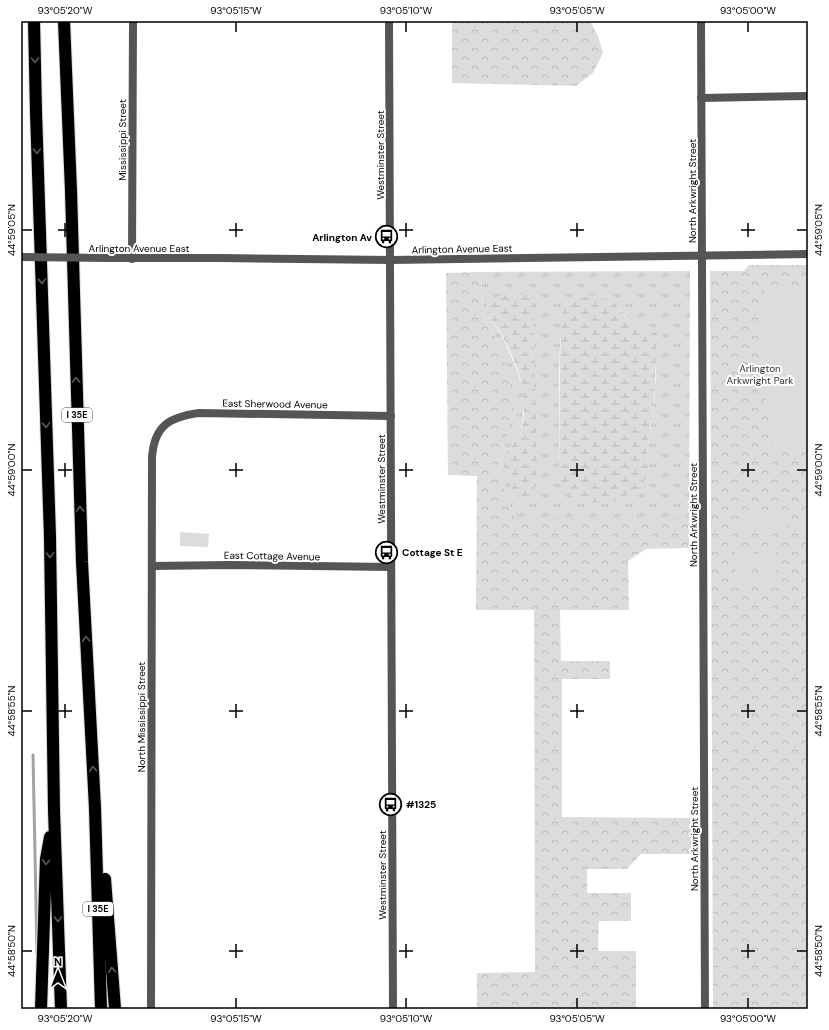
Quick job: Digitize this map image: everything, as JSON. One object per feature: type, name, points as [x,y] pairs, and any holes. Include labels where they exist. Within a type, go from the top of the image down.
[{"type":"highway","points":[[34,21],[50,529],[54,810],[61,1009]]},
{"type":"highway","name":"I 35E","points":[[64,21],[71,191],[82,562],[95,808],[101,1009]]},
{"type":"highway","points":[[95,808],[103,856],[115,1009]]},
{"type":"highway","points":[[40,1009],[46,859],[54,810]]},
{"type":"street","name":"Mississippi Street","points":[[132,259],[133,21]]},
{"type":"street","name":"Westminster Street","points":[[389,21],[393,1009]]},
{"type":"street","name":"North Arkwright Street","points":[[701,21],[705,1009]]},
{"type":"street","points":[[701,98],[808,96]]},
{"type":"street","name":"Arlington Avenue East","points":[[21,257],[391,260],[808,254]]},
{"type":"street","name":"East Sherwood Avenue","points":[[163,427],[178,417],[199,413],[391,416]]},
{"type":"street","name":"North Mississippi Street","points":[[151,1009],[153,446],[156,436],[163,427]]},
{"type":"street","name":"East Cottage Avenue","points":[[152,566],[228,565],[391,567]]},
{"type":"green space","points":[[452,21],[590,21],[598,36],[603,53],[593,73],[576,86],[452,83]]},
{"type":"green space","name":"Arlington Arkwright Park","points":[[749,265],[808,265],[808,1009],[713,1009],[710,271],[744,271]]},
{"type":"green space","points":[[690,271],[689,518],[515,519],[499,475],[504,444],[502,347],[483,316],[481,272]],"holes":[[[616,304],[655,355],[656,375],[654,405],[646,457],[650,472],[559,460],[559,366],[563,311]],[[533,307],[527,499],[509,449],[521,432],[524,391],[515,365],[501,334],[488,317]]]},
{"type":"green space","points":[[481,272],[483,316],[502,347],[515,404],[504,444],[499,475],[515,518],[689,518],[689,548],[646,549],[628,561],[629,610],[560,610],[561,661],[610,661],[610,679],[562,679],[562,817],[691,818],[691,854],[641,854],[627,869],[587,869],[587,893],[631,893],[631,921],[599,921],[598,951],[636,951],[636,1009],[477,1009],[477,973],[535,972],[534,610],[476,610],[477,476],[448,475],[446,273]]},
{"type":"green space","points":[[767,289],[808,289],[808,450],[773,450],[759,352],[758,298]]},
{"type":"green space","points":[[503,294],[529,294],[533,306],[537,464],[533,497],[527,499],[517,494],[513,490],[506,475],[504,465],[507,452],[521,432],[524,395],[520,378],[510,351],[499,330],[489,318],[487,310],[486,304],[491,299]]},
{"type":"green space","points":[[593,295],[616,304],[630,323],[657,333],[654,405],[646,457],[650,472],[638,490],[614,501],[587,503],[572,496],[559,483],[561,325],[563,310],[577,299]]},
{"type":"green space","points":[[742,512],[787,513],[787,528],[763,528],[759,533],[741,533]]},
{"type":"green space","points":[[800,517],[808,517],[808,538],[800,538]]},
{"type":"green space","points":[[180,532],[209,534],[208,547],[180,546]]},
{"type":"green space","points":[[735,550],[753,550],[752,587],[735,587]]},
{"type":"green space","points":[[758,550],[776,550],[776,587],[758,587]]},
{"type":"waterway","points":[[33,755],[37,953]]},
{"type":"place","name":"Arlington Av","points":[[387,237]]},
{"type":"place","name":"Cottage St E","points":[[387,552]]},
{"type":"place","name":"#1325","points":[[390,804]]}]
